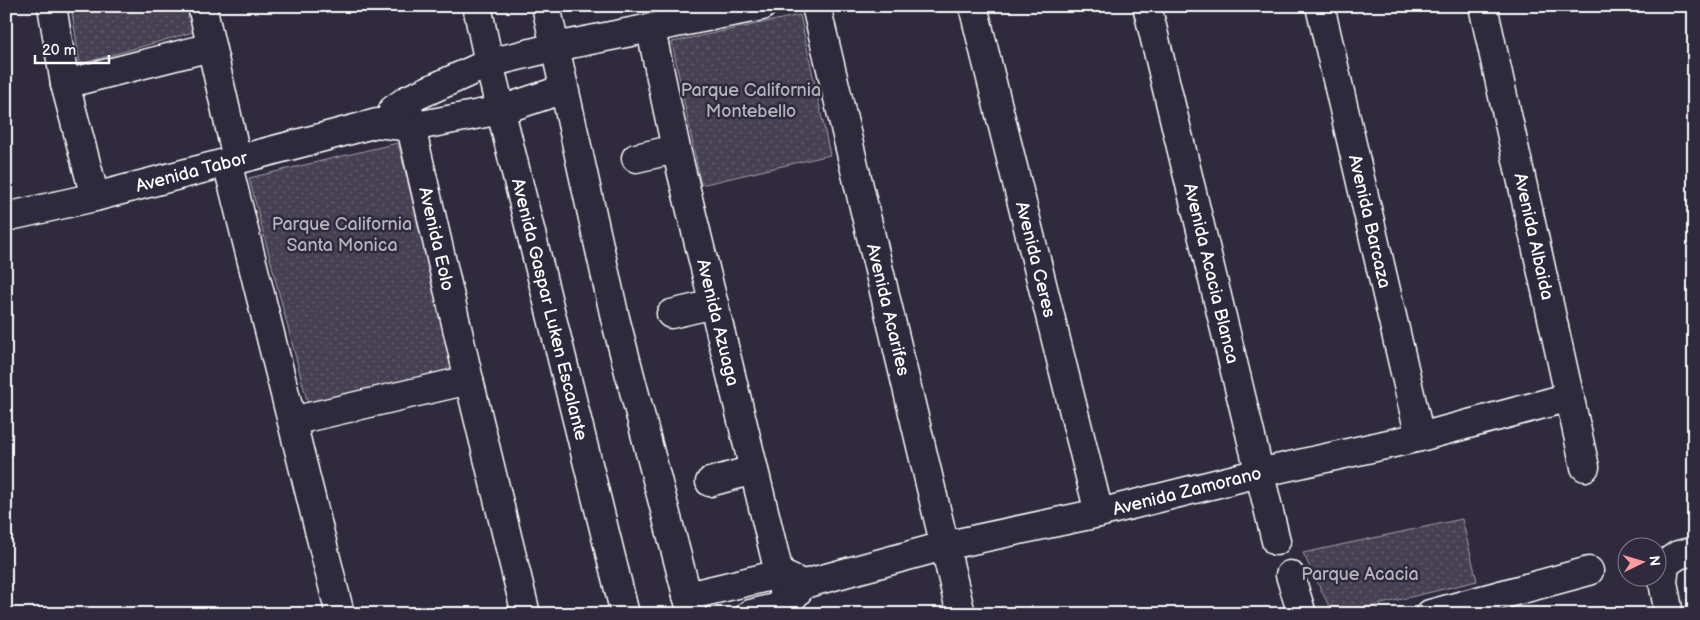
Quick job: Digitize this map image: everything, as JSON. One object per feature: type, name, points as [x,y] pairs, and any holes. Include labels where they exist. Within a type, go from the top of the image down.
[{"type":"street","points":[[52,6],[65,84],[95,197]]},
{"type":"street","points":[[202,6],[232,160],[292,421],[340,614]]},
{"type":"street","name":"Avenida Gaspar Luken Escalante","points":[[477,6],[489,63],[625,614]]},
{"type":"street","points":[[546,6],[616,318],[690,605]]},
{"type":"street","name":"Avenida Tabor","points":[[377,123],[406,100],[489,63],[555,47],[651,30],[762,6]]},
{"type":"street","name":"Avenida Acarifes","points":[[816,6],[960,614]]},
{"type":"street","name":"Avenida Ceres","points":[[973,6],[1099,513]]},
{"type":"street","name":"Avenida Acacia Blanca","points":[[1146,6],[1276,540]]},
{"type":"street","name":"Avenida Barcaza","points":[[1320,6],[1420,437]]},
{"type":"street","name":"Avenida Albaida","points":[[1483,6],[1585,467]]},
{"type":"street","name":"Avenida Azuaga","points":[[651,30],[676,149],[753,470],[792,579]]},
{"type":"street","points":[[65,84],[211,47]]},
{"type":"street","name":"Avenida Tabor","points":[[6,217],[95,197],[377,123],[411,127],[501,110],[564,89]]},
{"type":"street","name":"Avenida Eolo","points":[[406,100],[469,380],[526,614]]},
{"type":"street","points":[[636,158],[676,149]]},
{"type":"street","points":[[670,314],[714,304]]},
{"type":"street","points":[[292,421],[469,380]]},
{"type":"street","name":"Avenida Zamorano","points":[[690,605],[792,579],[1099,513],[1259,473],[1420,437],[1570,397]]},
{"type":"street","points":[[710,482],[753,470]]},
{"type":"street","points":[[1669,614],[1663,582],[1665,564],[1678,555],[1694,552]]},
{"type":"street","points":[[1430,614],[1497,605],[1589,571]]},
{"type":"street","points":[[1290,575],[1302,614]]},
{"type":"street","points":[[750,614],[788,609],[792,579]]},
{"type":"green space","points":[[71,6],[194,6],[200,30],[80,64]]},
{"type":"green space","name":"Parque California Montebello","points":[[800,15],[830,155],[701,185],[672,42]]},
{"type":"green space","name":"Parque California Santa Monica","points":[[398,143],[455,368],[309,408],[249,178]]},
{"type":"green space","name":"Parque Acacia","points":[[1462,519],[1477,581],[1340,614],[1333,614],[1303,553]]}]
